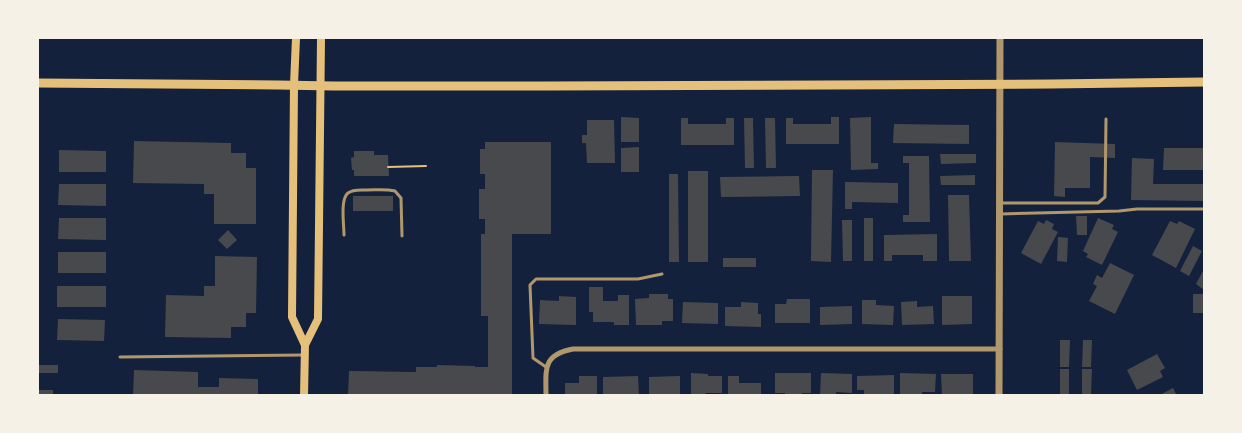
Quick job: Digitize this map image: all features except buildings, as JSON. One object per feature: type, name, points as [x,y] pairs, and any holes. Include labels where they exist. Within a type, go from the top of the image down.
[{"type":"main road","points":[[296,38],[292,317],[305,345]]},
{"type":"main road","points":[[304,396],[305,345],[318,320],[321,38]]},
{"type":"main road","points":[[38,83],[320,86],[1204,82]]},
{"type":"street","points":[[999,396],[1000,38]]},
{"type":"street","points":[[546,396],[546,367],[554,355],[573,349],[1000,349]]},
{"type":"lane","points":[[1000,203],[1098,203],[1104,197],[1106,119]]},
{"type":"lane","points":[[344,235],[343,203],[348,193],[354,190],[384,190],[395,191],[401,198],[402,236]]},
{"type":"lane","points":[[1000,214],[1137,209],[1204,209]]},
{"type":"lane","points":[[546,367],[533,358],[530,285],[536,280],[638,278],[662,274]]},
{"type":"lane","points":[[120,357],[304,355]]},
{"type":"path","points":[[388,167],[426,166]]}]
